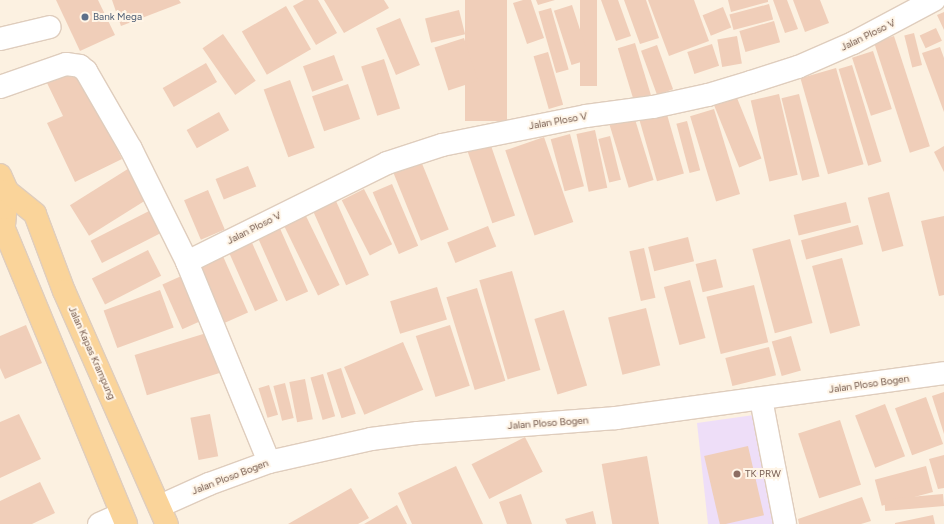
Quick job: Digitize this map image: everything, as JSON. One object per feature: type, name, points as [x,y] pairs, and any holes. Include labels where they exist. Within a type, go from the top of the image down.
[{"type":"main road","name":"Jalan Kapas Krampung","points":[[3,183],[35,214],[64,291],[164,515]]},
{"type":"main road","name":"Jalan Kapas Krampung","points":[[3,183],[4,230],[123,519]]},
{"type":"street","name":"Jalan Ploso V","points":[[187,262],[387,162],[442,145],[579,117],[653,107],[708,95],[798,67],[853,43],[934,0]]},
{"type":"street","points":[[0,39],[50,27]]},
{"type":"street","points":[[0,87],[66,64],[80,66],[86,71],[131,149],[187,262],[269,462]]},
{"type":"street","name":"Jalan Ploso Bogen","points":[[164,515],[209,484],[269,462],[324,448],[418,433],[616,418],[944,373]]},
{"type":"street","points":[[761,399],[785,524]]},
{"type":"street","points":[[99,524],[123,519]]},
{"type":"shaded area","name":"TK PRW","points":[[761,414],[781,524],[708,524],[697,423]]},
{"type":"building","name":"Bank Mega","points":[[56,0],[98,0],[115,35],[80,51]]},
{"type":"building","points":[[112,0],[179,0],[181,3],[121,26]]},
{"type":"building","points":[[304,0],[318,0],[337,33],[316,45],[293,6]]},
{"type":"building","points":[[324,0],[384,0],[389,8],[344,33]]},
{"type":"building","points":[[465,0],[507,0],[507,121],[465,121]]},
{"type":"building","points":[[523,0],[531,0],[544,38],[527,44],[513,3]]},
{"type":"building","points":[[536,0],[555,0],[538,5]]},
{"type":"building","points":[[580,0],[597,0],[597,86],[580,86]]},
{"type":"building","points":[[601,0],[618,0],[631,36],[616,41]]},
{"type":"building","points":[[624,0],[646,0],[659,38],[640,44]]},
{"type":"building","points":[[648,0],[694,0],[709,41],[669,56]]},
{"type":"building","points":[[728,0],[768,0],[768,2],[731,12]]},
{"type":"building","points":[[773,0],[787,0],[798,29],[785,33]]},
{"type":"building","points":[[793,0],[820,0],[829,23],[805,32]]},
{"type":"building","points":[[769,4],[773,19],[734,30],[729,15]]},
{"type":"building","points":[[572,5],[590,59],[572,65],[554,11]]},
{"type":"building","points":[[286,6],[311,49],[267,75],[242,32]]},
{"type":"building","points":[[723,7],[731,27],[711,36],[703,15]]},
{"type":"building","points":[[551,8],[569,70],[556,73],[539,12]]},
{"type":"building","points":[[459,10],[465,34],[431,43],[425,18]]},
{"type":"building","points":[[944,12],[944,30],[937,15]]},
{"type":"building","points":[[400,18],[420,65],[396,75],[376,28]]},
{"type":"building","points":[[774,21],[780,42],[745,52],[739,31]]},
{"type":"building","points":[[936,28],[942,41],[926,48],[920,36]]},
{"type":"building","points":[[914,33],[922,65],[912,67],[904,35]]},
{"type":"building","points":[[223,34],[256,81],[235,95],[203,48]]},
{"type":"building","points":[[737,36],[742,64],[722,67],[717,39]]},
{"type":"building","points":[[894,36],[930,146],[910,153],[874,42]]},
{"type":"building","points":[[464,38],[478,81],[448,90],[435,48]]},
{"type":"building","points":[[635,43],[651,97],[634,102],[618,48]]},
{"type":"building","points":[[712,44],[719,66],[694,74],[687,52]]},
{"type":"building","points":[[657,45],[673,89],[657,95],[641,51]]},
{"type":"building","points":[[940,47],[944,58],[944,112],[922,53]]},
{"type":"building","points":[[873,51],[892,109],[871,116],[852,58]]},
{"type":"building","points":[[548,52],[563,105],[549,109],[534,56]]},
{"type":"building","points":[[334,55],[343,80],[312,92],[303,66]]},
{"type":"building","points":[[384,59],[400,108],[377,116],[361,66]]},
{"type":"building","points":[[206,63],[217,82],[174,107],[163,88]]},
{"type":"building","points":[[852,65],[882,162],[868,166],[839,69]]},
{"type":"building","points":[[836,68],[864,164],[828,174],[800,78]]},
{"type":"building","points":[[76,69],[93,99],[122,159],[75,182],[47,123],[63,116],[47,83]]},
{"type":"building","points":[[290,80],[315,148],[288,157],[264,90]]},
{"type":"building","points":[[348,84],[360,119],[324,131],[312,96]]},
{"type":"building","points":[[733,88],[761,158],[739,167],[711,97]]},
{"type":"building","points":[[779,94],[798,175],[769,181],[751,101]]},
{"type":"building","points":[[799,94],[820,176],[802,181],[782,98]]},
{"type":"building","points":[[714,109],[740,194],[716,201],[690,116]]},
{"type":"building","points":[[666,111],[684,173],[657,181],[639,119]]},
{"type":"building","points":[[219,112],[229,130],[197,148],[187,130]]},
{"type":"building","points":[[634,116],[654,180],[629,188],[609,124]]},
{"type":"building","points":[[687,121],[700,170],[690,173],[676,124]]},
{"type":"building","points":[[595,130],[607,188],[589,192],[576,134]]},
{"type":"building","points":[[570,134],[584,186],[565,191],[551,139]]},
{"type":"building","points":[[610,136],[621,180],[609,183],[598,139]]},
{"type":"building","points":[[488,137],[515,215],[492,223],[465,145]]},
{"type":"building","points":[[544,137],[573,222],[535,235],[505,150]]},
{"type":"building","points":[[944,146],[944,172],[934,152]]},
{"type":"building","points":[[421,161],[449,230],[421,241],[393,172]]},
{"type":"building","points":[[248,166],[256,186],[224,200],[216,179]]},
{"type":"building","points":[[131,167],[150,198],[89,236],[70,205]]},
{"type":"building","points":[[392,184],[418,246],[399,254],[373,192]]},
{"type":"building","points":[[364,189],[392,244],[370,256],[342,200]]},
{"type":"building","points":[[208,190],[225,230],[201,240],[184,200]]},
{"type":"building","points":[[889,192],[903,246],[882,252],[868,198]]},
{"type":"building","points":[[336,201],[369,275],[346,285],[313,211]]},
{"type":"building","points":[[846,202],[851,222],[799,235],[794,215]]},
{"type":"building","points":[[153,209],[164,231],[102,263],[91,241]]},
{"type":"building","points":[[305,214],[340,285],[318,296],[283,225]]},
{"type":"building","points":[[944,216],[944,295],[939,296],[921,221]]},
{"type":"building","points":[[278,224],[308,292],[286,301],[256,234]]},
{"type":"building","points":[[858,225],[863,244],[806,260],[801,240]]},
{"type":"building","points":[[488,226],[496,246],[455,263],[447,242]]},
{"type":"building","points":[[249,236],[278,301],[255,311],[226,246]]},
{"type":"building","points":[[688,237],[694,261],[654,271],[648,247]]},
{"type":"building","points":[[790,239],[813,323],[775,333],[752,249]]},
{"type":"building","points":[[644,248],[655,298],[641,301],[629,251]]},
{"type":"building","points":[[148,250],[161,276],[105,304],[92,279]]},
{"type":"building","points":[[222,254],[248,312],[222,324],[196,266]]},
{"type":"building","points":[[842,258],[860,326],[830,334],[812,266]]},
{"type":"building","points":[[716,259],[723,287],[703,292],[696,264]]},
{"type":"building","points":[[512,271],[540,370],[508,379],[479,280]]},
{"type":"building","points":[[188,273],[208,318],[182,329],[162,284]]},
{"type":"building","points":[[690,280],[706,338],[679,345],[664,287]]},
{"type":"building","points":[[754,285],[768,342],[721,354],[706,297]]},
{"type":"building","points":[[437,287],[447,320],[400,334],[390,301]]},
{"type":"building","points":[[477,288],[505,381],[475,390],[446,297]]},
{"type":"building","points":[[160,290],[174,328],[117,348],[104,311]]},
{"type":"building","points":[[646,308],[660,365],[622,375],[608,317]]},
{"type":"building","points":[[564,310],[587,386],[557,395],[534,319]]},
{"type":"building","points":[[26,325],[42,363],[5,379],[0,368],[0,336]]},
{"type":"building","points":[[450,325],[470,386],[436,397],[416,336]]},
{"type":"building","points":[[213,331],[225,371],[147,395],[135,355]]},
{"type":"building","points":[[791,336],[801,371],[782,376],[772,342]]},
{"type":"building","points":[[403,342],[423,390],[364,415],[344,367]]},
{"type":"building","points":[[769,347],[776,375],[732,386],[725,358]]},
{"type":"building","points":[[341,368],[356,414],[342,418],[327,373]]},
{"type":"building","points":[[323,374],[335,416],[323,420],[311,378]]},
{"type":"building","points":[[305,379],[313,419],[297,422],[289,382]]},
{"type":"building","points":[[285,383],[294,418],[282,421],[273,386]]},
{"type":"building","points":[[269,385],[278,415],[268,418],[258,388]]},
{"type":"building","points":[[944,392],[944,434],[932,396]]},
{"type":"building","points":[[926,397],[943,444],[912,455],[895,408]]},
{"type":"building","points":[[885,404],[905,456],[875,468],[855,415]]},
{"type":"building","points":[[19,414],[41,459],[0,478],[0,422]]},
{"type":"building","points":[[210,414],[218,456],[199,460],[190,418]]},
{"type":"building","points":[[840,420],[861,485],[819,498],[798,434]]},
{"type":"building","points":[[525,437],[543,472],[489,499],[472,464]]},
{"type":"building","points":[[748,446],[764,515],[720,524],[704,456]]},
{"type":"building","points":[[944,455],[944,488],[938,489],[929,459]]},
{"type":"building","points":[[647,456],[659,524],[612,524],[602,464]]},
{"type":"building","points":[[456,466],[483,524],[412,524],[398,493]]},
{"type":"building","points":[[926,466],[933,492],[882,506],[875,480]]},
{"type":"building","points":[[40,482],[55,513],[32,524],[0,524],[0,501]]},
{"type":"building","points":[[351,488],[369,518],[358,524],[288,524]]},
{"type":"building","points":[[521,494],[532,524],[507,524],[499,502]]},
{"type":"building","points":[[943,494],[944,506],[885,511],[884,499]]},
{"type":"building","points":[[862,497],[871,521],[861,524],[799,524],[798,519]]},
{"type":"building","points":[[397,505],[407,524],[364,524]]},
{"type":"building","points":[[593,511],[596,524],[567,524],[565,519]]},
{"type":"building","points":[[933,515],[935,524],[895,524],[895,523]]},
{"type":"place","name":"Bank Mega","points":[[85,17]]},
{"type":"place","name":"TK PRW","points":[[737,474]]}]
